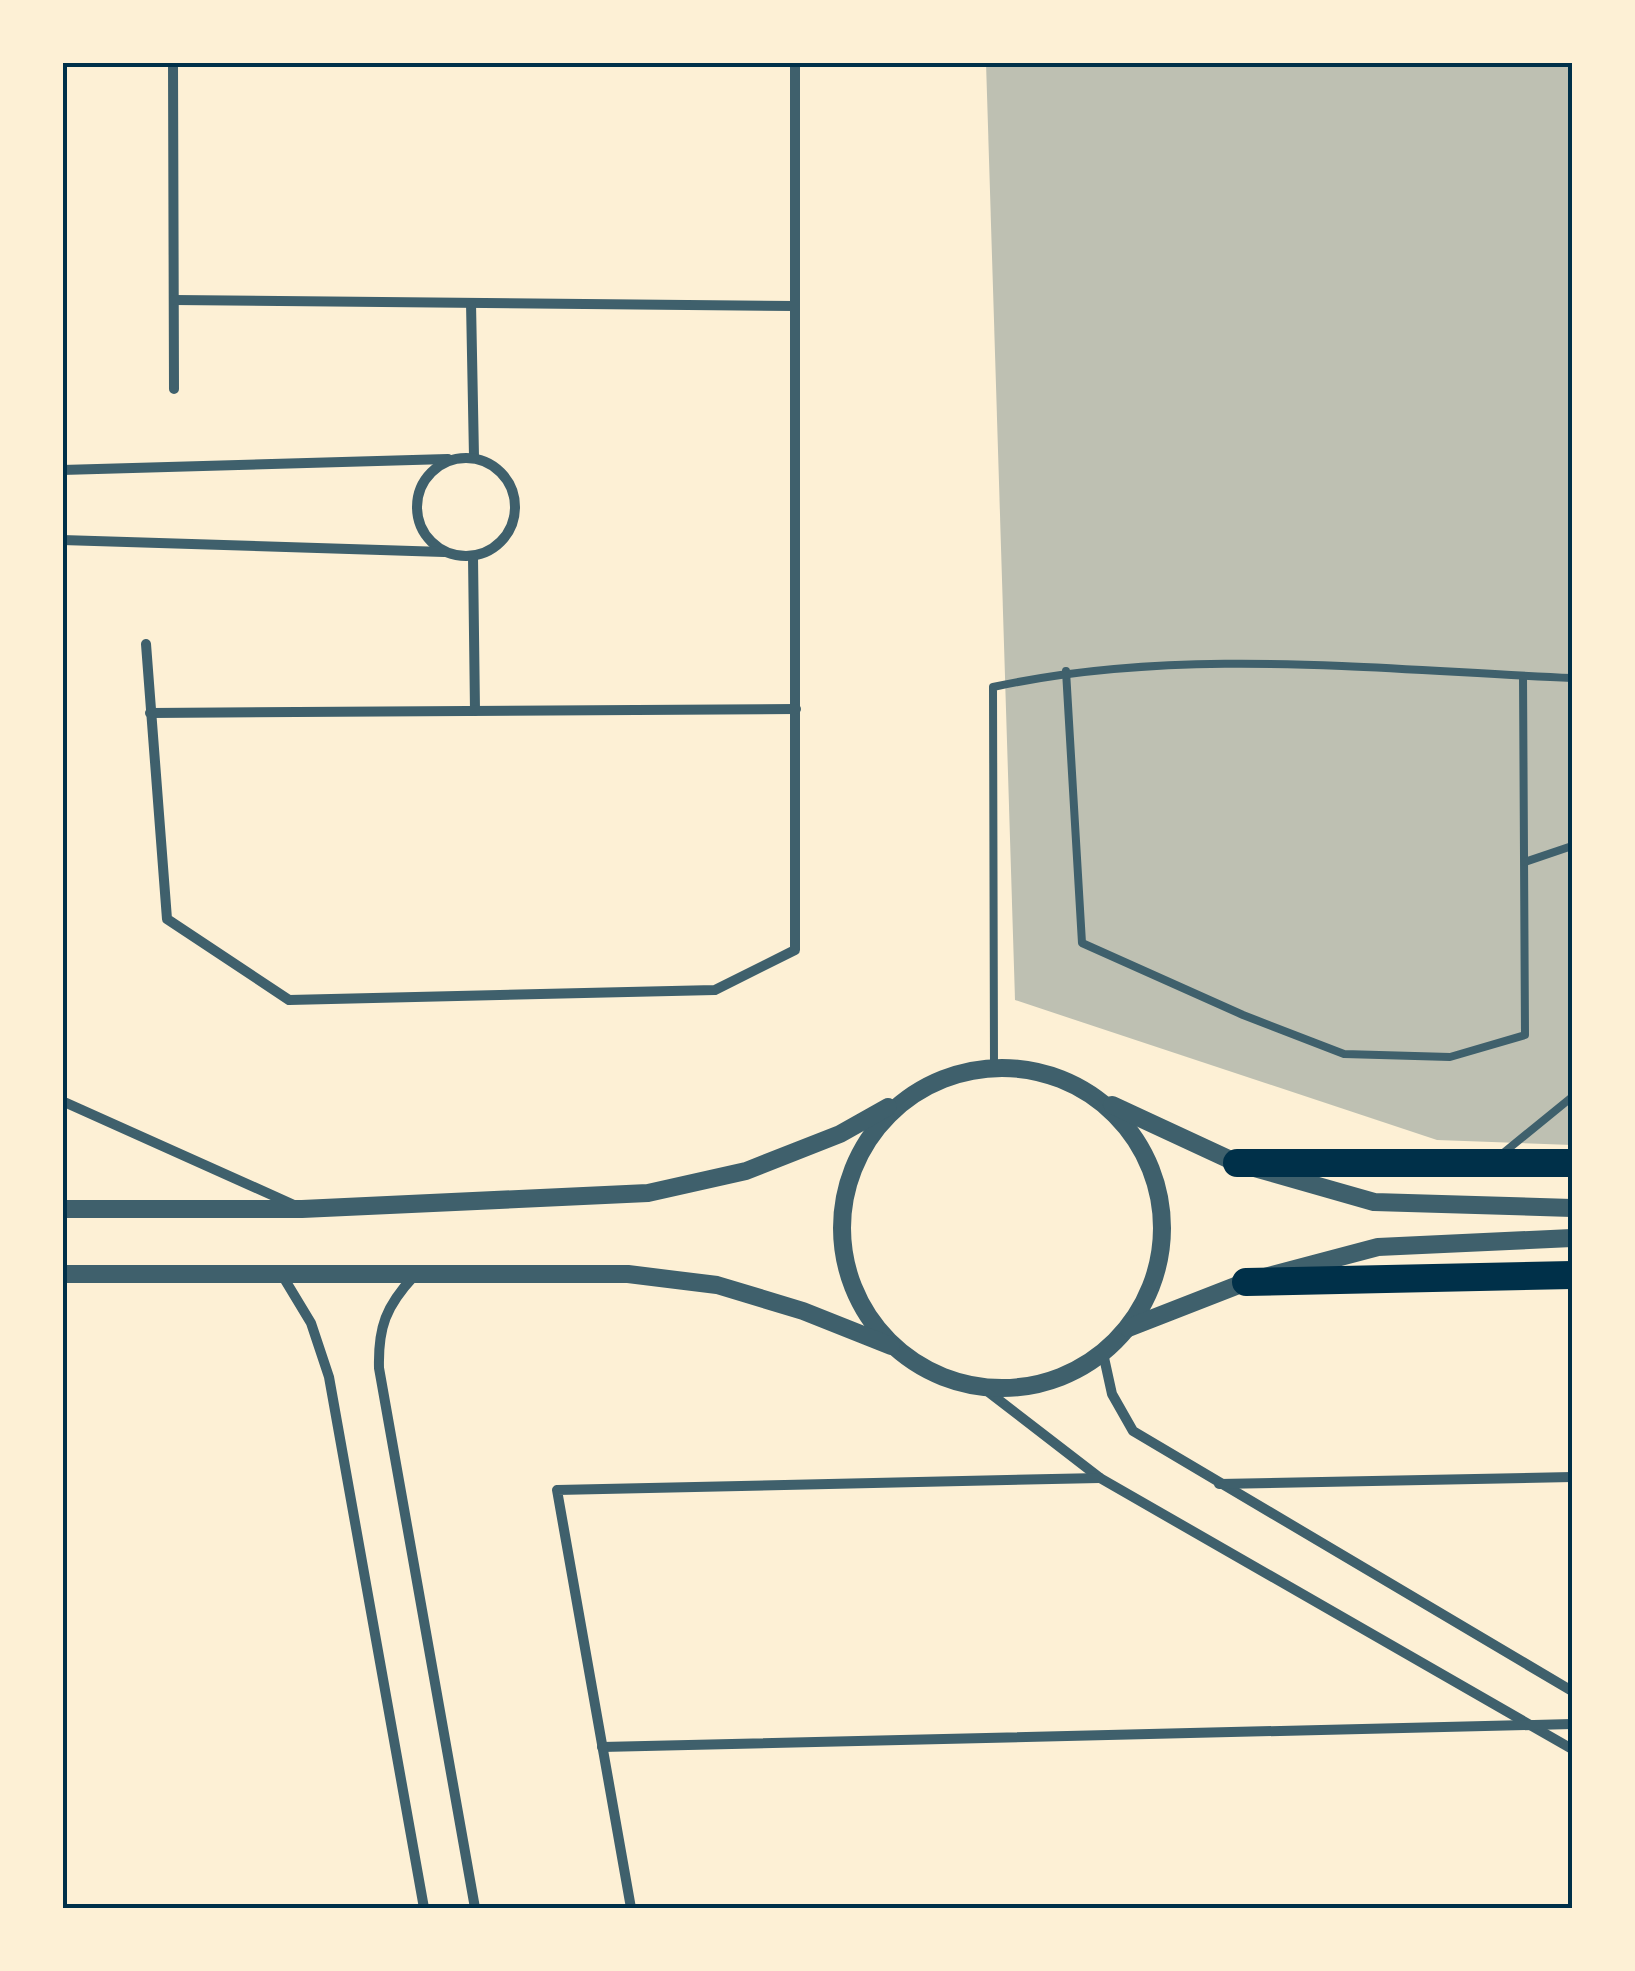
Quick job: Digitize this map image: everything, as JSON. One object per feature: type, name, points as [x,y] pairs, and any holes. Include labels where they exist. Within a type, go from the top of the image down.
[{"type":"highway","points":[[1236,1163],[1572,1163]]},
{"type":"highway","points":[[1246,1282],[1572,1275]]},
{"type":"street","points":[[173,62],[174,389]]},
{"type":"street","points":[[146,644],[167,919],[289,1000],[715,990],[795,950],[795,62]]},
{"type":"street","points":[[174,300],[795,306]]},
{"type":"street","points":[[471,303],[474,457]]},
{"type":"street","points":[[62,470],[474,457],[496,466],[504,475],[511,484],[516,507],[511,530],[495,548],[473,556],[62,540]]},
{"type":"street","points":[[444,552],[422,533],[415,504],[425,477],[448,460]]},
{"type":"street","points":[[473,556],[476,710]]},
{"type":"street","points":[[150,713],[796,708]]},
{"type":"street","points":[[62,1208],[302,1209],[648,1193],[761,1165],[840,1134],[928,1085],[969,1070],[994,1068],[1044,1072],[1236,1163],[1374,1202],[1572,1208]]},
{"type":"street","points":[[896,1348],[863,1308],[850,1276],[844,1260],[842,1208],[857,1159],[886,1116],[928,1085]]},
{"type":"street","points":[[62,1274],[628,1274],[717,1285],[804,1311],[896,1348],[933,1372],[982,1386],[1020,1387],[1064,1376],[1102,1354],[1128,1328],[1154,1283],[1164,1232],[1157,1181],[1134,1134],[1098,1098]]},
{"type":"street","points":[[62,1101],[302,1209]]},
{"type":"street","points":[[1128,1328],[1246,1282],[1378,1247],[1572,1238]]},
{"type":"street","points":[[282,1275],[310,1323],[329,1377],[424,1908]]},
{"type":"street","points":[[414,1276],[390,1301],[378,1334],[379,1368],[476,1908]]},
{"type":"street","points":[[1102,1354],[1112,1394],[1134,1431],[1217,1484],[1572,1691]]},
{"type":"street","points":[[982,1386],[1100,1478],[1572,1749]]},
{"type":"street","points":[[1217,1484],[1572,1477]]},
{"type":"street","points":[[631,1908],[557,1490],[1100,1478]]},
{"type":"street","points":[[602,1747],[1572,1724]]},
{"type":"lane","points":[[994,1068],[994,687],[1066,672],[1156,663],[1572,678]]},
{"type":"lane","points":[[1066,672],[1082,943],[1243,1015],[1344,1054],[1450,1057],[1525,1035],[1523,676]]},
{"type":"lane","points":[[1525,862],[1572,846]]},
{"type":"lane","points":[[1491,1163],[1572,1097]]},
{"type":"building","points":[[986,62],[1572,62],[1572,1145],[1437,1140],[1015,1000]]}]
